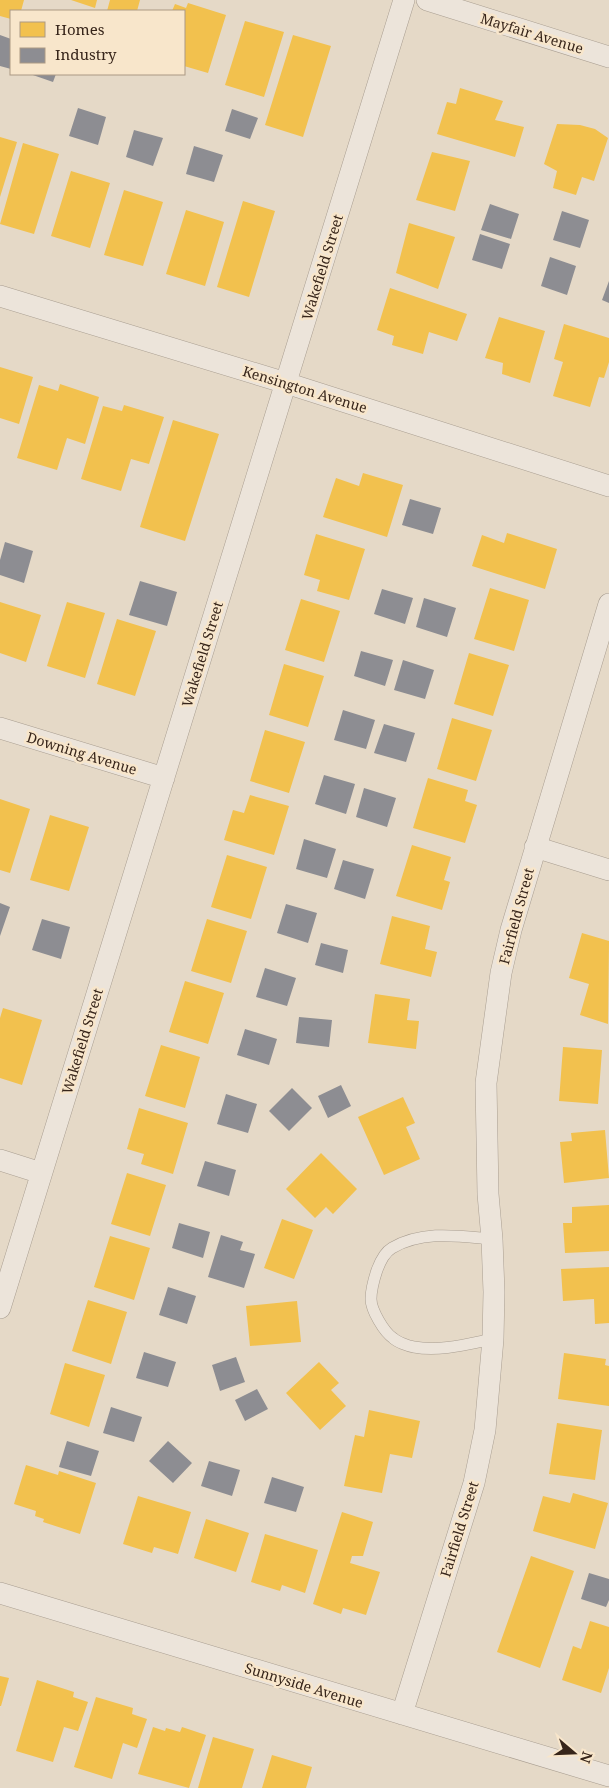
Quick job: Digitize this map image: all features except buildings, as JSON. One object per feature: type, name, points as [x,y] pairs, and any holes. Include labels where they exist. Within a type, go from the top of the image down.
[{"type":"street","name":"Wakefield Street","points":[[0,1308],[404,0]]},
{"type":"street","name":"Mayfair Avenue","points":[[427,0],[609,57]]},
{"type":"street","name":"Kensington Avenue","points":[[0,296],[286,383],[609,486]]},
{"type":"street","name":"Fairfield Street","points":[[402,1714],[474,1483],[485,1430],[493,1339],[492,1239],[488,1194],[486,1083],[501,973],[511,930],[535,847],[609,604]]},
{"type":"street","name":"Downing Avenue","points":[[0,728],[164,778]]},
{"type":"street","points":[[535,847],[609,870]]},
{"type":"street","points":[[0,1160],[41,1173]]},
{"type":"street","name":"Sunnyside Avenue","points":[[0,1593],[609,1776]]},
{"type":"lane","points":[[492,1239],[432,1235],[411,1239],[390,1249],[379,1263],[370,1301],[380,1323],[393,1338],[414,1347],[462,1345],[493,1339]]}]
